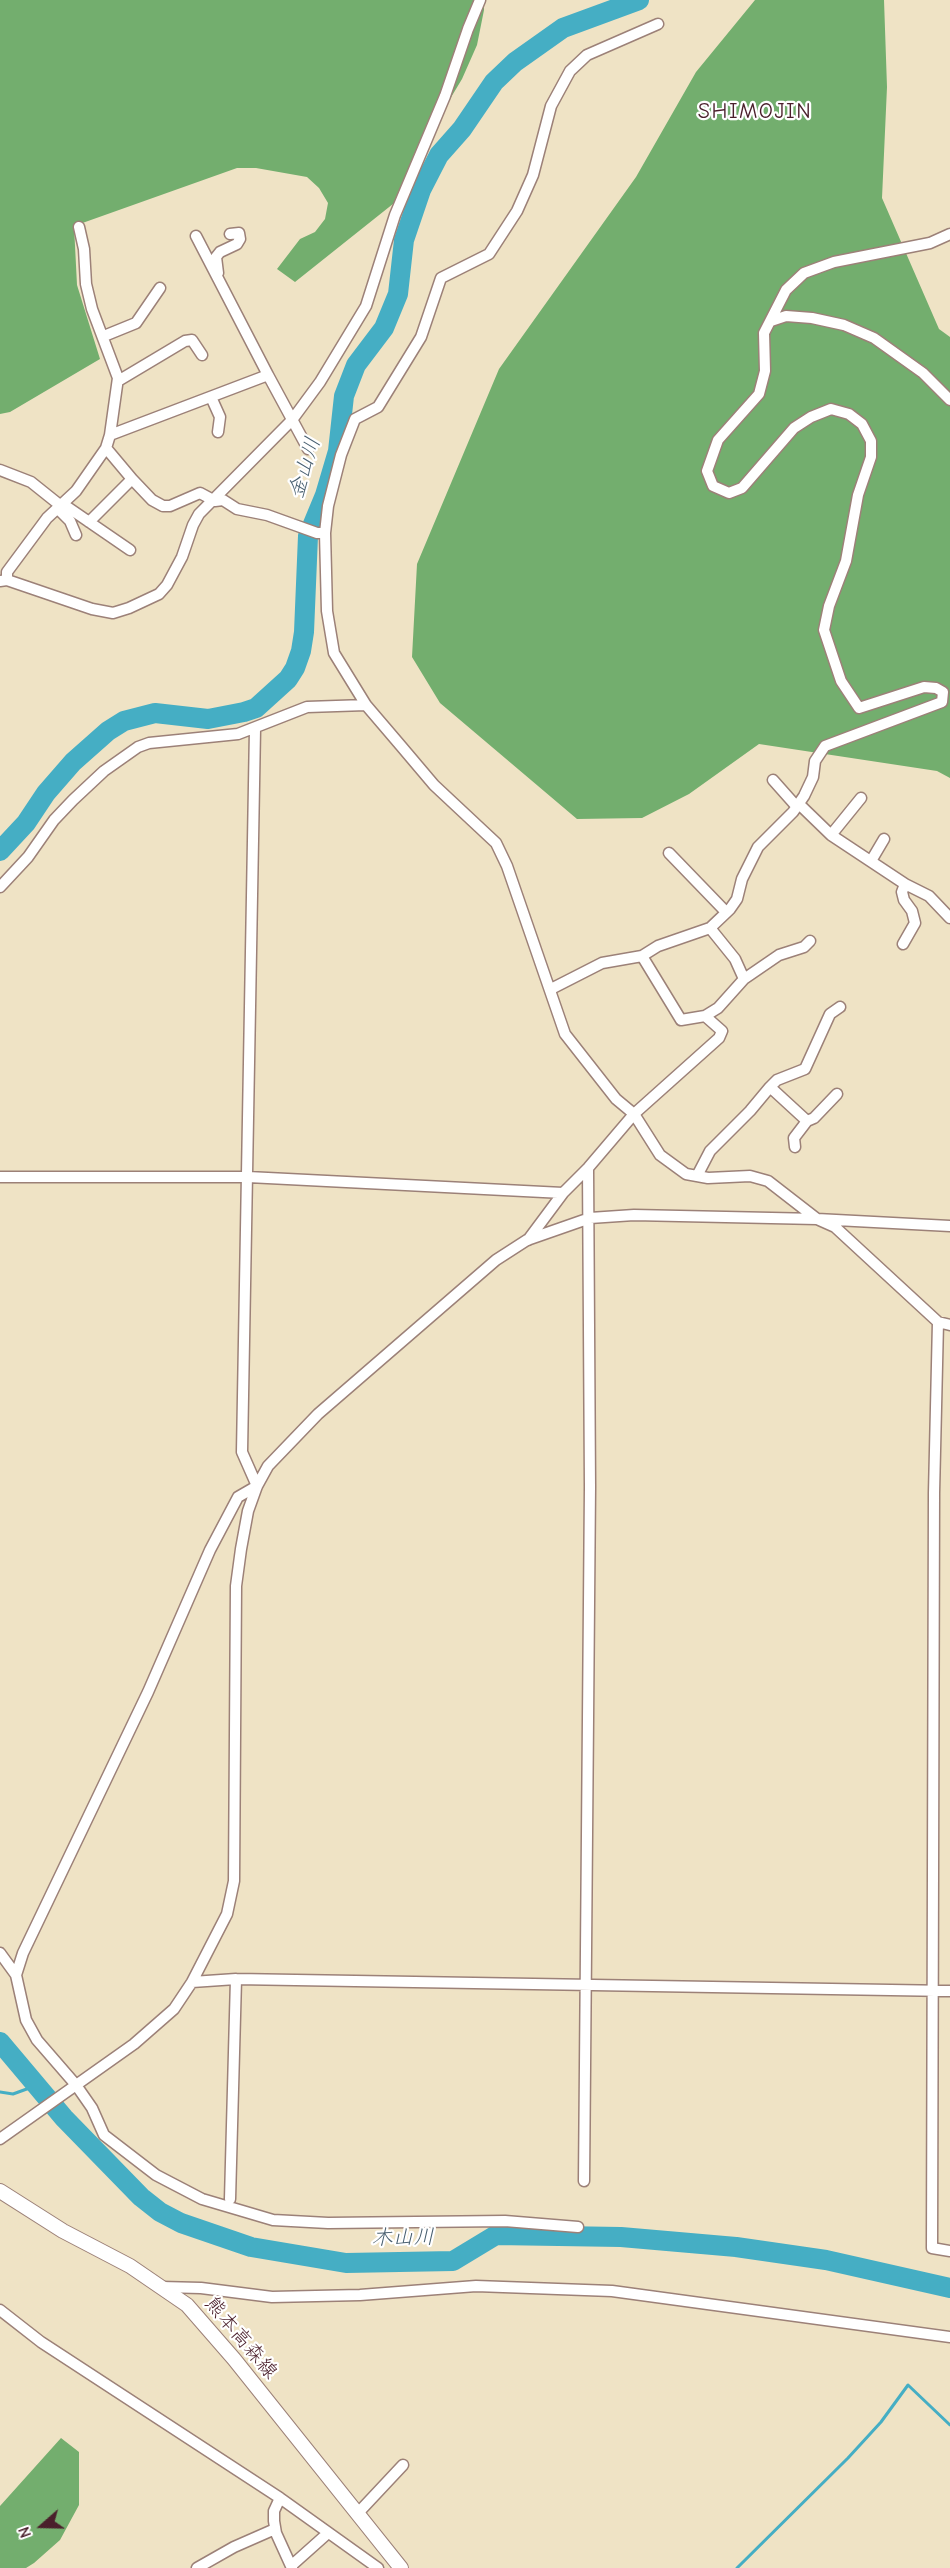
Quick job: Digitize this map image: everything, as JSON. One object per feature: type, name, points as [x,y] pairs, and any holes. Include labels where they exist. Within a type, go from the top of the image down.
[{"type":"main road","name":"熊本高森線","points":[[0,2191],[63,2231],[130,2266],[187,2305],[228,2351],[402,2568]]},
{"type":"street","points":[[79,227],[84,249],[86,284],[92,309],[118,378],[111,435],[106,448],[76,491],[47,518],[7,572],[3,581],[92,609],[113,613],[159,594],[167,585],[182,557],[199,514],[215,501],[292,420],[320,382],[366,306],[395,215],[445,96],[480,0]]},
{"type":"street","points":[[658,24],[587,55],[570,71],[551,106],[533,175],[517,211],[489,254],[441,278],[421,337],[378,407],[355,419],[341,455],[327,506],[327,611],[334,653],[366,705],[434,785],[496,843],[507,866],[565,1034],[616,1099],[634,1114],[660,1155],[686,1174],[732,1178],[760,1177],[768,1180],[817,1219],[836,1227],[938,1322],[950,1325]]},
{"type":"street","points":[[218,280],[216,258],[220,252],[237,244],[240,239],[238,233],[230,234]]},
{"type":"street","points":[[551,989],[602,963],[642,956],[658,946],[710,928],[737,898],[742,879],[758,846],[798,806],[813,777],[815,761],[825,746],[942,702],[943,692],[936,688],[924,687],[859,708],[841,681],[824,630],[829,606],[846,561],[858,495],[870,457],[871,441],[862,424],[849,414],[831,409],[811,417],[794,428],[742,488],[729,493],[713,486],[707,471],[718,440],[759,394],[763,382],[764,333],[786,290],[804,273],[859,255],[930,243],[950,234]]},
{"type":"street","points":[[196,236],[267,375],[308,449]]},
{"type":"street","points":[[104,336],[136,323],[160,288]]},
{"type":"street","points":[[771,321],[786,316],[812,318],[844,326],[874,338],[923,373],[950,400]]},
{"type":"street","points":[[118,381],[185,341],[192,340],[202,355]]},
{"type":"street","points":[[111,435],[267,375]]},
{"type":"street","points":[[211,397],[220,417],[218,432]]},
{"type":"street","points":[[106,448],[152,500],[163,506],[170,506],[200,493],[215,501],[223,500],[237,509],[267,515],[281,522],[317,533],[326,533]]},
{"type":"street","points":[[0,470],[31,482],[60,506],[130,550]]},
{"type":"street","points":[[88,522],[132,478]]},
{"type":"street","points":[[60,506],[70,521],[75,535]]},
{"type":"street","points":[[0,887],[28,857],[54,820],[73,800],[104,771],[138,747],[149,743],[238,734],[308,707],[366,705]]},
{"type":"street","points":[[255,729],[242,1452],[257,1486]]},
{"type":"street","points":[[773,780],[831,835],[905,884],[929,896],[950,918]]},
{"type":"street","points":[[831,835],[861,798]]},
{"type":"street","points":[[871,861],[884,839]]},
{"type":"street","points":[[669,853],[726,912]]},
{"type":"street","points":[[903,944],[915,923],[912,911],[904,900],[902,892],[905,884]]},
{"type":"street","points":[[710,928],[735,959],[744,979]]},
{"type":"street","points":[[642,956],[681,1020],[705,1016],[718,1008],[744,979],[779,955],[804,947],[810,941]]},
{"type":"street","points":[[697,1176],[710,1151],[777,1080],[805,1069],[830,1014],[840,1007]]},
{"type":"street","points":[[527,1240],[563,1193],[588,1168],[634,1114],[719,1038],[722,1031],[705,1016]]},
{"type":"street","points":[[770,1087],[807,1121]]},
{"type":"street","points":[[795,1147],[794,1138],[807,1121],[814,1118],[837,1094]]},
{"type":"street","points":[[585,2181],[588,1986],[590,1218],[588,1168]]},
{"type":"street","points":[[0,1177],[248,1177],[563,1193]]},
{"type":"street","points":[[0,2139],[134,2044],[174,2008],[192,1983],[227,1914],[234,1881],[236,1586],[248,1511],[257,1486],[268,1466],[318,1414],[496,1260],[527,1240],[590,1218],[634,1215],[817,1219],[950,1226]]},
{"type":"street","points":[[938,1322],[934,1493],[932,2248],[950,2251]]},
{"type":"street","points":[[16,1975],[23,1953],[148,1692],[210,1550],[238,1497],[257,1486]]},
{"type":"street","points":[[0,1953],[16,1975],[26,2020],[37,2040],[72,2089],[92,2108],[104,2136],[156,2175],[202,2199],[273,2220],[328,2223],[505,2222],[578,2227]]},
{"type":"street","points":[[192,1983],[236,1979],[950,1991]]},
{"type":"street","points":[[230,2199],[236,1979]]},
{"type":"street","points":[[161,2287],[201,2288],[272,2297],[360,2295],[476,2286],[612,2291],[950,2337]]},
{"type":"street","points":[[0,2310],[41,2342],[280,2498],[378,2568]]},
{"type":"street","points":[[358,2513],[403,2465]]},
{"type":"street","points":[[280,2498],[274,2511],[275,2529],[291,2567],[328,2533]]},
{"type":"street","points":[[197,2568],[234,2547],[275,2529]]},
{"type":"green space","points":[[0,0],[484,0],[484,10],[477,45],[462,79],[444,109],[413,188],[295,282],[277,269],[300,239],[315,232],[325,219],[328,203],[319,188],[307,177],[256,168],[237,168],[74,226],[77,285],[100,359],[10,412],[0,414]]},
{"type":"green space","points":[[755,0],[884,0],[887,87],[882,198],[939,329],[950,337],[950,778],[937,771],[759,744],[689,794],[642,818],[577,819],[440,703],[412,657],[417,564],[499,369],[636,177],[696,72]]},
{"type":"green space","points":[[61,2438],[79,2452],[79,2505],[60,2540],[34,2563],[26,2568],[0,2568],[0,2506]]},
{"type":"waterway","name":"金山川","points":[[0,851],[26,823],[46,793],[73,762],[108,731],[124,721],[155,713],[208,719],[244,712],[256,708],[288,679],[301,651],[304,632],[308,536],[325,495],[338,451],[344,396],[356,365],[384,328],[398,294],[404,240],[421,190],[439,155],[462,129],[494,82],[515,62],[563,28],[639,0]]},
{"type":"waterway","name":"木山川","points":[[0,2042],[64,2118],[141,2197],[160,2212],[181,2223],[251,2247],[346,2263],[453,2261],[496,2235],[621,2237],[736,2247],[826,2260],[950,2288]]},
{"type":"waterway","points":[[0,2092],[13,2094],[35,2086]]},
{"type":"waterway","points":[[737,2568],[848,2458],[881,2422],[908,2385],[950,2425]]},
{"type":"district","name":"SHIMOJIN","points":[[755,112]]}]
